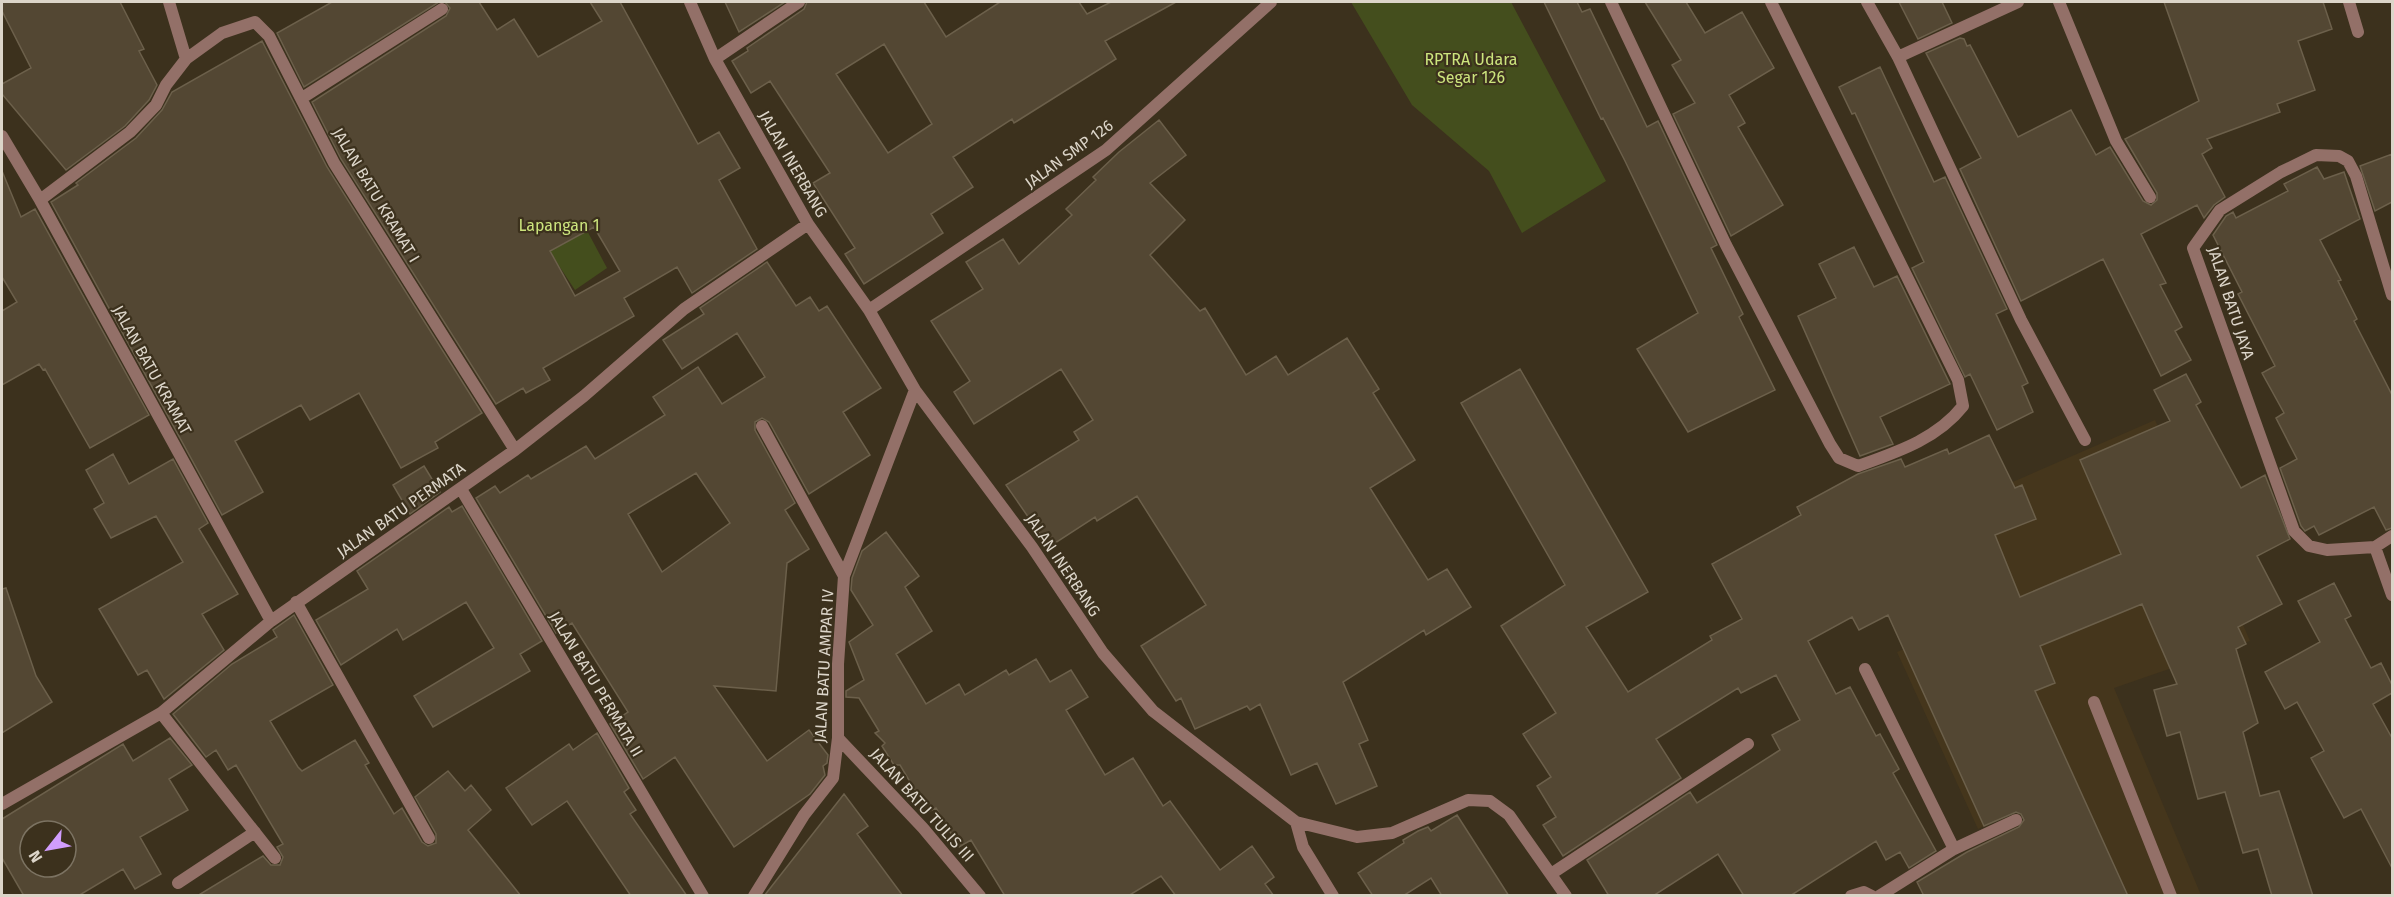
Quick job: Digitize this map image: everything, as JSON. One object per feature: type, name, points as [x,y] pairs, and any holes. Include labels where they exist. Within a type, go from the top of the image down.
[{"type":"street","points":[[169,2],[186,59]]},
{"type":"street","name":"JALAN INERBANG","points":[[690,2],[715,59],[808,224],[869,310],[915,390],[1032,547],[1103,653],[1153,711],[1296,822],[1357,837],[1392,833],[1467,800],[1490,801],[1509,815],[1566,896]]},
{"type":"street","points":[[715,59],[800,2]]},
{"type":"street","name":"JALAN SMP 126","points":[[869,310],[1106,150],[1271,2]]},
{"type":"street","points":[[1611,2],[1726,245],[1830,444],[1839,458],[1858,466],[1908,447],[1950,423],[1963,406],[1958,380],[1771,2]]},
{"type":"street","points":[[1867,2],[1898,57],[2021,320],[2085,440]]},
{"type":"street","points":[[1898,57],[2018,2]]},
{"type":"street","points":[[2058,2],[2116,141],[2150,197]]},
{"type":"street","points":[[2349,2],[2358,32]]},
{"type":"street","points":[[302,98],[442,9]]},
{"type":"street","name":"JALAN BATU KRAMAT I","points":[[40,200],[130,132],[156,105],[166,85],[186,59],[222,33],[255,22],[269,36],[334,163],[515,450]]},
{"type":"street","name":"JALAN BATU KRAMAT","points":[[2,136],[40,200],[271,621]]},
{"type":"street","name":"JALAN BATU JAYA","points":[[2392,295],[2356,177],[2348,161],[2339,156],[2316,155],[2281,172],[2220,210],[2193,249],[2294,531],[2308,546],[2327,550],[2375,547],[2392,536]]},
{"type":"street","name":"JALAN BATU PERMATA","points":[[2,804],[161,713],[296,602],[515,450],[584,396],[684,309],[808,224]]},
{"type":"street","name":"JALAN BATU AMPAR IV","points":[[754,896],[804,815],[833,778],[838,738],[838,664],[844,576],[915,390]]},
{"type":"street","points":[[762,426],[844,576]]},
{"type":"street","name":"JALAN BATU PERMATA II","points":[[461,489],[703,896]]},
{"type":"street","points":[[2375,547],[2392,595]]},
{"type":"street","points":[[296,602],[429,838]]},
{"type":"street","points":[[1865,669],[1954,849]]},
{"type":"street","points":[[2094,702],[2171,896]]},
{"type":"street","points":[[161,713],[275,858]]},
{"type":"street","name":"JALAN BATU TULIS III","points":[[838,738],[923,828],[980,896]]},
{"type":"street","points":[[1551,874],[1748,744]]},
{"type":"street","points":[[1879,896],[1954,849],[2016,820]]},
{"type":"street","points":[[1296,822],[1303,847],[1333,896]]},
{"type":"street","points":[[178,883],[255,832]]},
{"type":"street","points":[[1851,896],[1864,891],[1872,896]]},
{"type":"shaded area","points":[[2155,420],[2250,641],[2114,688],[2201,895],[2056,895],[2019,810],[1978,829],[1897,652],[1956,627],[1962,504]]},
{"type":"green space","name":"RPTRA Udara Segar 126","points":[[1351,2],[1511,2],[1606,181],[1522,233],[1489,171],[1412,105]]},
{"type":"green space","name":"Lapangan 1","points":[[567,193],[607,268],[575,290],[526,216]]},
{"type":"building","points":[[2,2],[120,2],[144,49],[139,51],[157,85],[149,100],[125,126],[66,170],[2,94],[2,84],[31,68],[2,11]]},
{"type":"building","points":[[332,2],[439,2],[304,87],[277,33]]},
{"type":"building","points":[[445,2],[479,2],[497,30],[514,19],[538,57],[602,21],[590,2],[620,2],[698,144],[719,132],[740,168],[719,180],[757,249],[692,293],[677,267],[624,298],[634,316],[543,368],[550,380],[526,393],[523,388],[496,404],[341,159],[312,102],[446,16],[450,8]],"holes":[[[594,227],[620,271],[575,296],[550,251]]]},
{"type":"building","points":[[725,2],[785,2],[739,32]]},
{"type":"building","points":[[807,2],[924,2],[946,37],[1000,2],[1079,2],[1087,14],[1111,2],[1176,2],[1105,41],[1116,59],[1014,123],[1012,119],[953,157],[973,187],[931,214],[943,233],[864,284],[845,254],[855,248],[813,183],[830,173],[770,81],[751,93],[732,61],[804,9]],"holes":[[[884,44],[932,124],[888,153],[836,74]]]},
{"type":"building","points":[[1544,2],[1577,2],[1582,12],[1590,9],[1647,127],[1658,121],[1717,245],[1711,248],[1743,314],[1739,317],[1775,390],[1688,432],[1637,349],[1698,313],[1625,161],[1603,118],[1601,119]]},
{"type":"building","points":[[1645,2],[1686,2],[1705,33],[1742,12],[1774,68],[1729,95],[1745,123],[1738,127],[1783,205],[1731,236],[1673,114],[1695,103],[1672,65],[1681,60]]},
{"type":"building","points":[[1899,2],[1942,2],[1952,23],[1918,39]]},
{"type":"building","points":[[2164,2],[2323,2],[2332,29],[2298,41],[2315,90],[2277,104],[2280,112],[2207,139],[2212,148],[2202,154],[2225,197],[2214,205],[2204,218],[2197,205],[2141,234],[2166,283],[2160,285],[2182,327],[2175,331],[2191,360],[2161,376],[2103,259],[2021,301],[1960,169],[1981,158],[1926,53],[1960,38],[1964,39],[1967,46],[1970,45],[2018,137],[2071,110],[2096,155],[2110,147],[2143,201],[2151,205],[2157,200],[2157,193],[2125,139],[2199,101]]},
{"type":"building","points":[[262,41],[327,167],[482,413],[435,442],[438,448],[401,468],[359,393],[310,420],[301,405],[235,441],[263,492],[222,515],[51,202],[78,185],[76,183],[136,138],[162,110],[172,92]]},
{"type":"building","points":[[1880,67],[1934,182],[1945,177],[2007,309],[1996,314],[2028,383],[2022,386],[2033,412],[1997,430],[1970,374],[1965,377],[1912,268],[1924,262],[1855,113],[1852,114],[1839,87]]},
{"type":"building","points":[[1159,120],[1186,155],[1150,183],[1185,220],[1150,255],[1200,311],[1205,308],[1246,375],[1276,356],[1288,375],[1347,338],[1379,389],[1373,393],[1415,460],[1370,488],[1428,580],[1447,569],[1471,607],[1426,635],[1424,630],[1343,682],[1368,740],[1359,744],[1377,786],[1336,804],[1317,763],[1291,775],[1260,704],[1250,710],[1247,706],[1195,729],[1181,698],[1176,701],[1141,646],[1206,605],[1137,496],[1097,521],[1095,517],[1049,547],[1006,485],[1079,440],[1074,432],[1093,420],[1061,369],[974,424],[954,392],[970,381],[931,321],[983,289],[966,262],[1003,239],[1019,264],[1072,215],[1066,209],[1096,180],[1093,177],[1119,152]]},
{"type":"building","points":[[2392,154],[2392,202],[2375,211],[2360,166]]},
{"type":"building","points":[[2317,167],[2324,179],[2344,172],[2360,219],[2320,240],[2341,280],[2338,281],[2357,319],[2354,321],[2392,395],[2392,528],[2386,530],[2374,507],[2319,535],[2314,526],[2305,531],[2301,526],[2280,468],[2297,459],[2276,418],[2284,413],[2262,373],[2275,366],[2238,294],[2242,292],[2213,235],[2226,216],[2233,212],[2236,218],[2288,191],[2284,184]]},
{"type":"building","points":[[2,171],[21,217],[35,209],[149,415],[90,448],[45,369],[43,370],[39,364],[2,385],[2,311],[17,302],[2,277]]},
{"type":"building","points":[[1854,247],[1874,287],[1897,276],[1950,384],[1880,417],[1893,444],[1860,456],[1798,316],[1836,298],[1819,264]]},
{"type":"building","points":[[767,262],[796,306],[810,297],[819,311],[827,306],[881,388],[843,412],[870,455],[809,494],[769,422],[762,418],[755,422],[755,430],[795,503],[785,510],[809,549],[787,563],[776,691],[714,686],[767,761],[809,730],[828,755],[827,763],[823,766],[825,775],[810,794],[734,847],[675,757],[643,779],[610,724],[628,712],[572,623],[556,633],[476,498],[495,486],[500,493],[528,475],[531,479],[586,446],[595,459],[665,415],[653,397],[698,367],[722,404],[765,377],[737,333],[682,369],[663,340],[704,314],[700,308]],"holes":[[[696,473],[730,523],[662,572],[628,514]]]},
{"type":"building","points":[[1520,369],[1648,592],[1586,627],[1628,692],[1712,640],[1710,636],[1742,619],[1712,564],[1801,515],[1797,507],[1858,474],[1901,459],[1905,467],[1947,449],[1949,454],[1989,435],[2015,488],[2022,485],[2036,519],[1995,535],[2020,597],[2121,554],[2080,460],[2170,421],[2154,390],[2186,374],[2201,402],[2196,405],[2241,488],[2265,475],[2290,539],[2257,556],[2282,604],[2238,627],[2246,644],[2236,649],[2258,723],[2243,732],[2260,796],[2279,791],[2313,896],[2272,896],[2258,849],[2243,853],[2225,792],[2198,799],[2180,732],[2167,736],[2154,690],[2177,684],[2142,604],[2040,646],[2055,683],[2035,691],[2128,896],[1924,896],[1917,882],[1967,852],[2019,827],[2024,820],[2021,814],[2016,812],[1984,826],[1888,615],[1859,630],[1852,617],[1808,641],[1836,694],[1850,687],[1876,736],[1880,734],[1899,769],[1893,773],[1936,851],[1909,868],[1900,852],[1886,860],[1876,841],[1790,896],[1744,896],[1718,854],[1653,896],[1609,896],[1587,860],[1690,792],[1697,803],[1780,750],[1772,735],[1800,720],[1776,675],[1741,693],[1738,688],[1656,739],[1681,778],[1563,856],[1543,825],[1556,817],[1537,786],[1551,777],[1523,734],[1556,713],[1501,626],[1565,585],[1461,403]]},
{"type":"building","points":[[113,454],[129,484],[173,459],[208,523],[199,529],[238,594],[202,614],[224,650],[164,699],[147,670],[138,675],[99,609],[183,562],[156,516],[111,538],[94,509],[104,503],[86,470]]},
{"type":"building","points":[[424,466],[440,492],[410,514],[393,485]]},
{"type":"building","points":[[462,506],[542,641],[520,654],[530,671],[433,727],[414,696],[494,648],[466,602],[403,640],[397,629],[341,665],[316,620],[368,589],[357,571],[449,507],[452,512]]},
{"type":"building","points":[[886,532],[919,576],[905,587],[932,631],[896,654],[926,704],[959,684],[965,695],[1006,670],[1009,675],[1036,659],[1050,682],[1071,670],[1088,697],[1066,710],[1105,775],[1133,758],[1163,806],[1170,801],[1220,870],[1252,846],[1274,877],[1265,884],[1274,896],[1176,896],[1161,876],[1128,896],[1005,896],[971,840],[959,847],[936,808],[928,812],[900,765],[894,765],[882,746],[885,743],[875,733],[879,731],[859,698],[846,697],[846,691],[864,680],[849,642],[873,625],[851,590],[852,578],[862,551]]},
{"type":"building","points":[[2334,583],[2351,616],[2345,619],[2371,668],[2381,663],[2392,685],[2392,693],[2373,704],[2392,738],[2392,868],[2361,809],[2344,818],[2311,758],[2324,751],[2297,702],[2285,709],[2265,672],[2320,642],[2298,601]]},
{"type":"building","points":[[6,588],[36,676],[52,702],[2,733],[2,589]]},
{"type":"building","points":[[294,615],[333,685],[270,721],[298,767],[302,771],[355,740],[369,763],[365,765],[394,814],[402,808],[422,842],[428,846],[436,843],[436,834],[415,797],[448,771],[465,791],[471,785],[491,810],[468,830],[521,896],[197,896],[263,856],[271,865],[280,865],[283,857],[277,847],[283,844],[236,765],[228,770],[216,750],[206,757],[173,714],[232,664],[277,637],[273,630]]},
{"type":"building","points":[[597,733],[629,788],[624,792],[636,810],[630,814],[687,896],[631,896],[567,801],[532,825],[506,788],[569,744],[573,750]]},
{"type":"building","points":[[170,738],[192,765],[169,779],[188,810],[140,837],[161,874],[135,889],[123,869],[78,896],[24,896],[2,858],[2,819],[123,744],[133,761]]},
{"type":"building","points":[[844,794],[868,826],[857,834],[903,896],[764,896]]},
{"type":"building","points":[[1457,815],[1509,896],[1442,896],[1431,878],[1403,896],[1373,896],[1358,873],[1404,843],[1403,840],[1418,831],[1428,827],[1431,831]]}]
